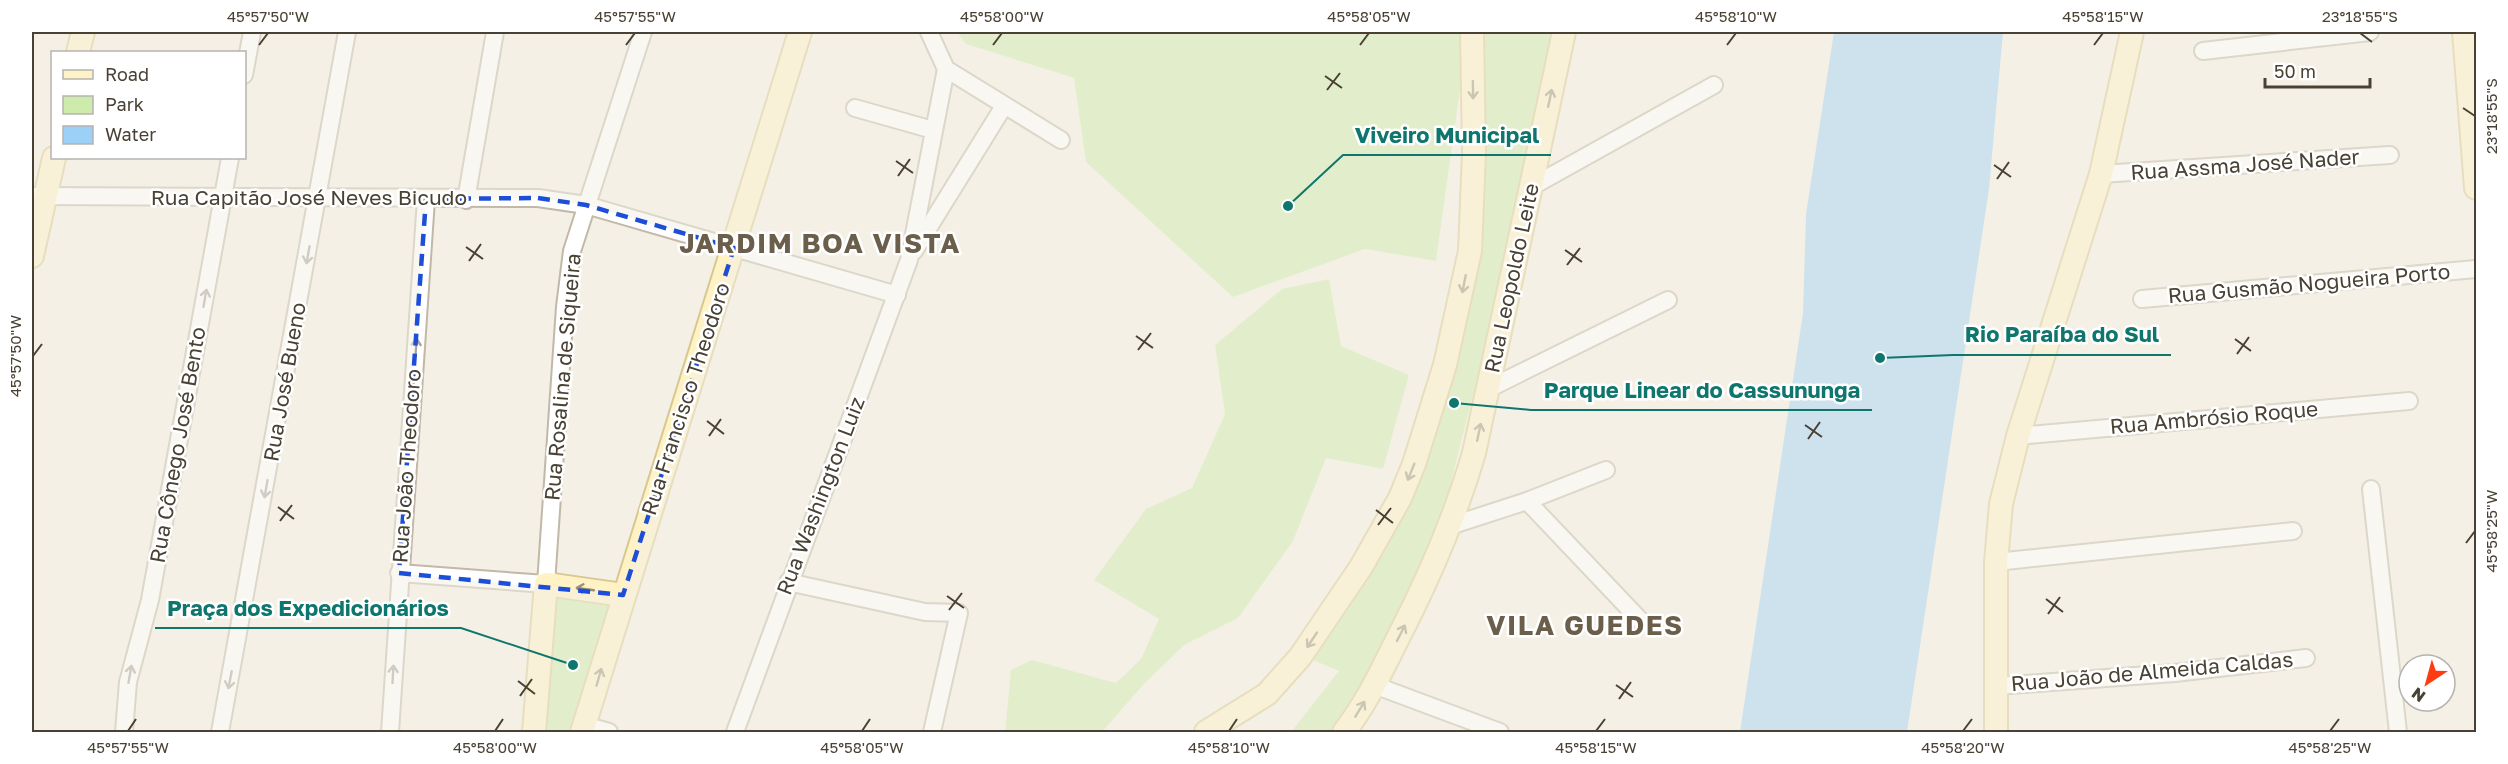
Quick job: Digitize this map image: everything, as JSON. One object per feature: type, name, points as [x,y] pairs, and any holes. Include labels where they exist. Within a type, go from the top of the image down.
[{"type":"street","points":[[78,51],[83,32]]},
{"type":"street","points":[[246,64],[252,32]]},
{"type":"street","name":"Rua José Bueno","points":[[220,732],[319,198],[347,32]]},
{"type":"street","points":[[466,200],[495,32]]},
{"type":"street","name":"Rua Rosalina de Siqueira","points":[[534,732],[572,251],[643,32]]},
{"type":"street","name":"Rua Francisco Theodoro","points":[[583,729],[800,32]]},
{"type":"street","points":[[929,32],[946,69],[1060,140]]},
{"type":"street","points":[[1206,732],[1268,694],[1300,657],[1361,567],[1400,498],[1414,464],[1445,365],[1470,251],[1474,152],[1472,32]]},
{"type":"street","name":"Rua Leopoldo Leite","points":[[1344,732],[1374,685],[1450,526],[1474,453],[1564,32]]},
{"type":"street","points":[[1996,732],[1996,562],[2001,504],[2018,436],[2101,174],[2132,32]]},
{"type":"street","points":[[2203,51],[2370,32]]},
{"type":"street","points":[[2463,32],[2476,188]]},
{"type":"street","name":"Rua Washington Luiz","points":[[735,732],[788,582],[909,260],[946,69]]},
{"type":"street","points":[[1531,187],[1714,84]]},
{"type":"street","name":"Rua Washington Luiz","points":[[909,260],[1004,106]]},
{"type":"street","points":[[855,108],[933,130]]},
{"type":"street","name":"Rua Assma José Nader","points":[[2101,174],[2390,155]]},
{"type":"street","points":[[32,256],[38,196],[54,159]]},
{"type":"street","name":"Rua Cônego José Bento","points":[[124,732],[128,682],[150,600],[230,159]]},
{"type":"street","name":"Rua Capitão José Neves Bicudo","points":[[38,196],[466,200],[538,198],[586,205],[897,295]]},
{"type":"street","name":"Rua João Theodoro","points":[[390,732],[426,199]]},
{"type":"street","name":"Rua Gusmão Nogueira Porto","points":[[2142,299],[2476,269]]},
{"type":"street","points":[[1488,389],[1668,300]]},
{"type":"street","name":"Rua Ambrósio Roque","points":[[2018,436],[2409,401]]},
{"type":"street","points":[[1450,526],[1527,501],[1606,470]]},
{"type":"street","points":[[2371,489],[2398,732]]},
{"type":"street","points":[[1527,501],[1640,620]]},
{"type":"street","points":[[1996,562],[2293,531]]},
{"type":"street","points":[[399,573],[546,584],[623,595]]},
{"type":"street","points":[[788,582],[925,612],[959,613],[932,732]]},
{"type":"street","name":"Rua João de Almeida Caldas","points":[[1997,686],[2175,673],[2306,658]]},
{"type":"street","points":[[1374,685],[1500,732]]},
{"type":"street","points":[[583,729],[609,732]]},
{"type":"highlighted area","points":[[538,198],[586,205],[734,248],[623,595],[399,573],[426,199]]},
{"type":"green space","points":[[957,32],[1468,32],[1436,261],[1365,249],[1233,297],[1086,162],[1074,78],[966,44]]},
{"type":"green space","points":[[1482,32],[1556,32],[1500,287],[1447,498],[1382,653],[1340,732],[1291,732],[1339,671],[1308,658],[1348,604],[1451,365]]},
{"type":"green space","points":[[1329,279],[1341,346],[1409,375],[1383,469],[1326,458],[1293,541],[1238,618],[1184,645],[1143,685],[1102,732],[1005,732],[1011,670],[1032,660],[1116,683],[1141,659],[1159,619],[1094,580],[1146,509],[1192,488],[1225,414],[1215,345],[1282,289]]},
{"type":"green space","points":[[558,595],[612,607],[572,732],[545,732]]},
{"type":"water","points":[[1834,32],[2003,32],[1989,189],[1907,732],[1740,732],[1803,313],[1806,214]]},
{"type":"place","name":"Viveiro Municipal","points":[[1288,206]]},
{"type":"place","name":"Rio Paraíba do Sul","points":[[1880,358]]},
{"type":"place","name":"Parque Linear do Cassununga","points":[[1454,403]]},
{"type":"place","name":"Praça dos Expedicionários","points":[[573,665]]},
{"type":"district","name":"JARDIM BOA VISTA","points":[[820,244]]},
{"type":"district","name":"VILA GUEDES","points":[[1585,626]]}]
